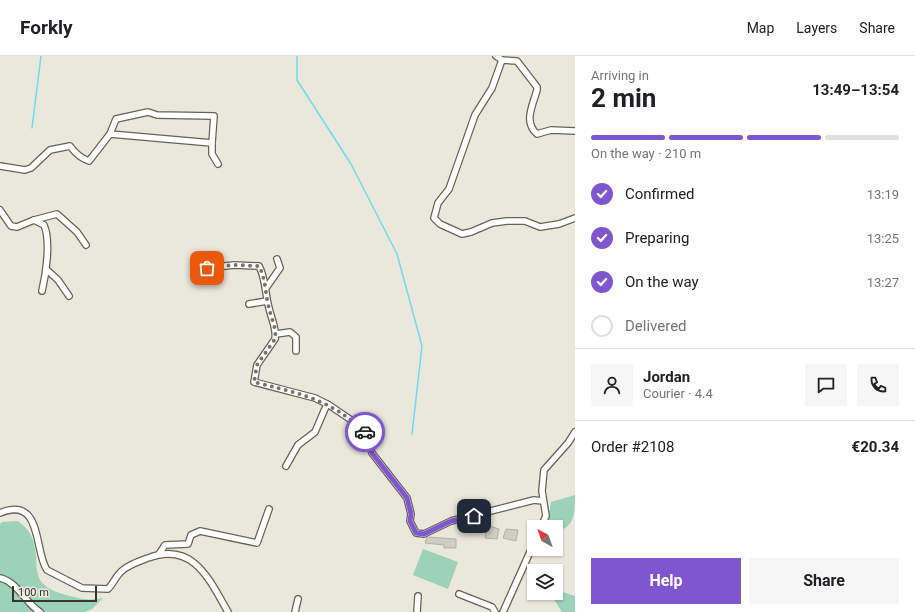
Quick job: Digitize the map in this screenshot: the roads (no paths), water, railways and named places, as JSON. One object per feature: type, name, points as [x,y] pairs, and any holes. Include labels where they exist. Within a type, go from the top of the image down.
[{"type":"street","points":[[496,56],[502,60],[517,61],[537,87],[528,118],[531,129],[537,134],[551,130],[575,131]]},
{"type":"street","points":[[502,60],[492,88],[475,115],[449,189],[438,203],[434,218],[440,224],[462,234],[499,222],[525,221],[540,227],[559,224],[575,218]]},
{"type":"street","points":[[0,166],[25,170],[31,168],[50,150],[70,146],[74,152],[89,161],[110,134],[116,119],[148,112],[157,115],[214,116],[212,154],[218,164]]},
{"type":"street","points":[[110,134],[212,143]]},
{"type":"street","points":[[0,210],[11,226],[16,227],[34,220],[57,214],[78,232],[86,245]]},
{"type":"street","points":[[34,220],[44,225],[47,233],[47,270],[42,291]]},
{"type":"street","points":[[266,288],[280,268],[277,259]]},
{"type":"street","points":[[207,268],[234,265],[259,266],[264,275],[267,301],[276,334],[275,339],[257,365],[254,382],[315,398],[327,404],[363,428],[372,453],[407,498],[411,514],[410,521],[416,533],[424,534],[451,521],[534,500],[544,501]]},
{"type":"street","points":[[47,270],[58,280],[69,296]]},
{"type":"street","points":[[249,304],[267,301]]},
{"type":"street","points":[[276,334],[290,332],[296,337],[296,351]]},
{"type":"street","points":[[286,466],[298,445],[316,432],[327,404]]},
{"type":"street","points":[[544,520],[546,516],[542,491],[544,470],[568,443],[575,432]]},
{"type":"street","points":[[0,513],[13,509],[20,511],[32,520],[37,531],[43,565],[47,570],[82,588],[108,589],[117,575],[123,570],[158,554],[167,552],[190,559],[204,575],[228,612]]},
{"type":"street","points":[[158,554],[166,545],[188,544],[191,535],[200,531],[257,543],[269,509]]},
{"type":"street","points":[[503,612],[528,556]]},
{"type":"street","points":[[0,578],[6,579],[34,609],[40,612]]},
{"type":"street","points":[[459,594],[492,607],[495,612]]},
{"type":"street","points":[[417,612],[418,596]]},
{"type":"street","points":[[295,612],[298,599]]},
{"type":"waterway","points":[[32,128],[41,56]]},
{"type":"waterway","points":[[297,56],[297,80],[351,164],[397,254],[422,346],[412,434]]}]
